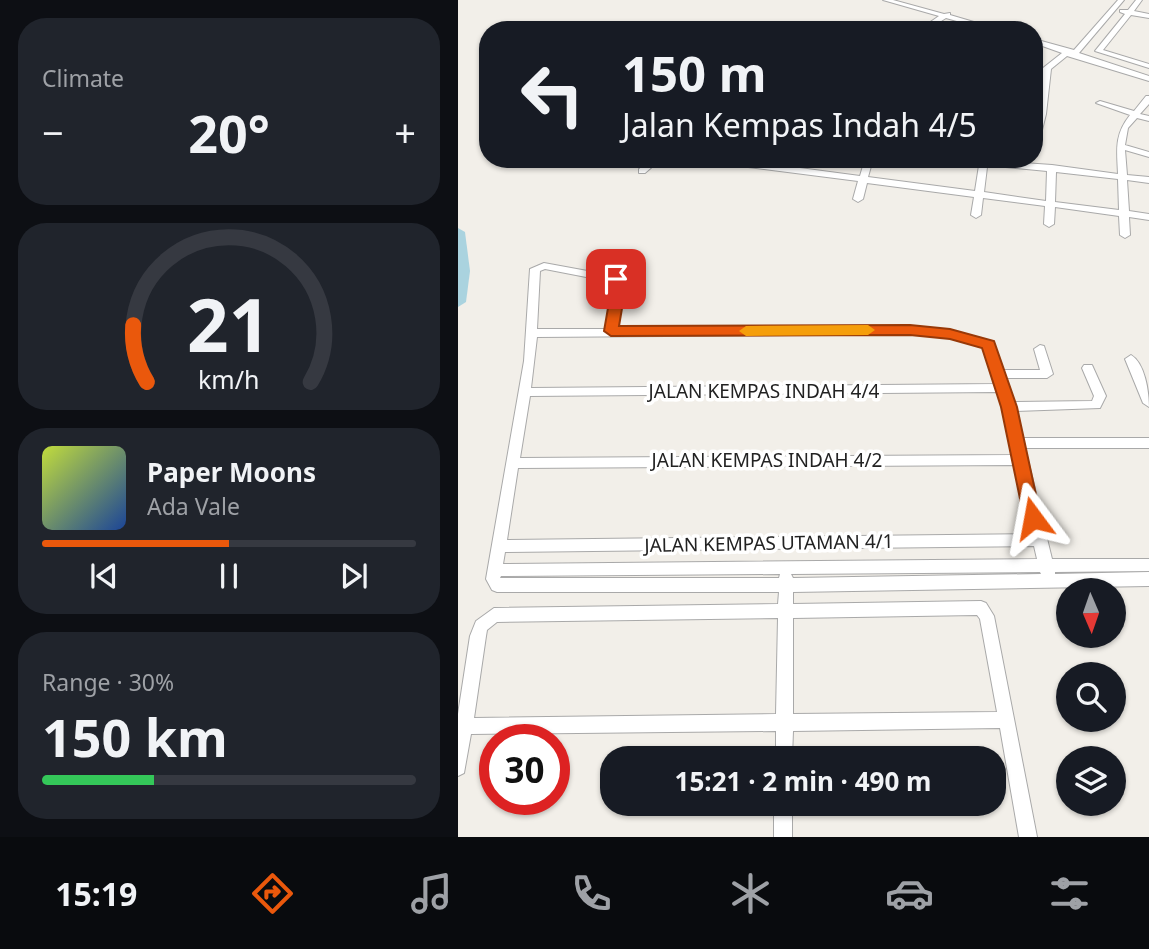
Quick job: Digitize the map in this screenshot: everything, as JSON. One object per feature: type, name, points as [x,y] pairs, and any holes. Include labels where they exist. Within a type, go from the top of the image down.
[{"type":"street","points":[[886,0],[970,21]]},
{"type":"street","points":[[895,0],[973,21]]},
{"type":"street","points":[[1070,52],[1111,0]]},
{"type":"street","points":[[1043,107],[1047,68],[1070,52],[1121,0]]},
{"type":"street","points":[[1139,0],[1098,51],[1149,66]]},
{"type":"street","points":[[1104,8],[1149,16]]},
{"type":"street","points":[[937,21],[948,14]]},
{"type":"street","points":[[1043,43],[1149,77]]},
{"type":"street","points":[[1125,235],[1120,176],[1124,128],[1149,98]]},
{"type":"street","points":[[1100,103],[1149,119]]},
{"type":"street","points":[[1121,146],[1149,155]]},
{"type":"street","points":[[1043,167],[1149,180]]},
{"type":"street","points":[[642,171],[646,168]]},
{"type":"street","points":[[775,168],[1149,217]]},
{"type":"street","points":[[858,199],[866,168]]},
{"type":"street","points":[[976,215],[983,168]]},
{"type":"street","points":[[1049,224],[1052,168]]},
{"type":"street","points":[[611,331],[619,285],[616,279],[544,266],[535,269],[531,324],[533,333],[495,570],[496,585],[786,585],[1149,565]]},
{"type":"street","points":[[533,333],[910,330],[989,345],[1009,407],[1047,572]]},
{"type":"street","points":[[1000,374],[1047,374],[1040,349]]},
{"type":"street","points":[[1131,359],[1149,403]]},
{"type":"street","points":[[1009,407],[1096,405],[1100,396],[1088,369]]},
{"type":"street","name":"JALAN KEMPAS INDAH 4/4","points":[[524,392],[1003,388]]},
{"type":"street","points":[[1017,443],[1149,443]]},
{"type":"street","name":"JALAN KEMPAS INDAH 4/2","points":[[513,463],[1020,460]]},
{"type":"street","name":"JALAN KEMPAS UTAMAN 4/1","points":[[499,545],[1038,540]]},
{"type":"street","points":[[495,570],[786,567],[1047,572],[1149,579]]},
{"type":"street","points":[[784,746],[786,567]]},
{"type":"street","points":[[458,767],[481,626],[494,615],[981,608],[987,616],[1027,837]]},
{"type":"street","points":[[466,726],[1006,720]]},
{"type":"street","points":[[783,816],[783,837]]},
{"type":"waterway","points":[[458,232],[463,271],[458,302]]},
{"type":"slow traffic","points":[[746,331],[868,330]]},
{"type":"route","points":[[616,279],[619,285],[611,331],[910,330],[950,334],[989,345],[1009,407],[1033,518]]}]
